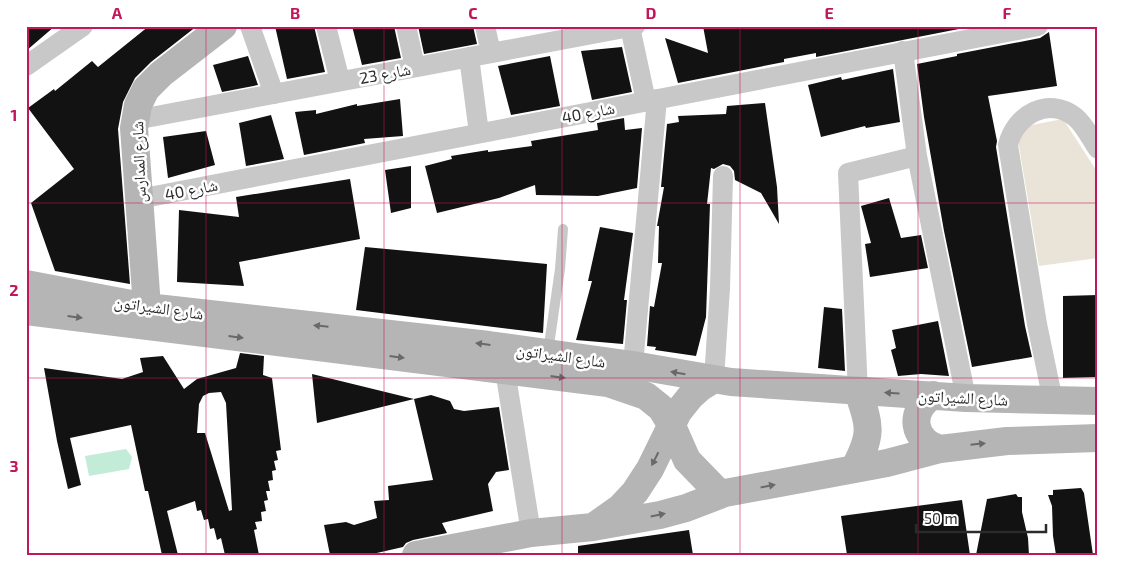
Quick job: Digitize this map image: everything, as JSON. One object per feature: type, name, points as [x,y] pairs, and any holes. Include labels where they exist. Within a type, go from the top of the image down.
[{"type":"street","points":[[26,66],[83,26]]},
{"type":"street","name":"شارع المدارس","points":[[147,307],[134,128],[138,105],[146,89],[161,74],[223,26]]},
{"type":"street","points":[[250,26],[274,94]]},
{"type":"street","points":[[326,26],[340,82]]},
{"type":"street","points":[[406,26],[415,67]]},
{"type":"street","points":[[485,26],[491,53]]},
{"type":"street","name":"شارع 40","points":[[139,199],[1038,26]]},
{"type":"street","points":[[633,27],[652,100],[633,364]]},
{"type":"street","name":"شارع 23","points":[[135,120],[469,58],[580,31],[633,27]]},
{"type":"street","points":[[903,51],[917,156],[966,398]]},
{"type":"street","points":[[469,58],[479,133]]},
{"type":"street","points":[[1052,401],[1037,324],[1008,145],[1014,128],[1026,115],[1052,108],[1069,113],[1093,138]]},
{"type":"street","points":[[854,469],[866,440],[868,427],[866,413],[858,392],[848,173],[917,156]]},
{"type":"street","points":[[593,527],[620,508],[635,492],[650,469],[678,412],[701,387],[714,379],[720,288],[723,176]]},
{"type":"street","name":"شارع الشيراتون","points":[[26,284],[147,307],[479,344],[633,364],[741,383],[966,398],[1098,402]]},
{"type":"street","name":"شارع الشيراتون","points":[[26,311],[608,383],[646,396],[661,408],[672,426],[687,460],[720,494]]},
{"type":"street","points":[[506,370],[531,533]]},
{"type":"street","points":[[933,395],[925,400],[920,407],[917,425],[919,434],[924,441],[940,449]]},
{"type":"street","points":[[416,555],[531,533],[593,527],[660,515],[686,508],[720,494],[887,463],[940,449],[1007,441],[1097,442]]},
{"type":"lane","points":[[548,353],[560,269],[563,229]]},
{"type":"shaded area","points":[[1063,119],[1098,173],[1098,258],[1039,266],[1016,128]]},
{"type":"shaded area","points":[[126,449],[132,457],[129,469],[89,476],[85,456]]},
{"type":"building","points":[[26,26],[55,26],[26,51]]},
{"type":"building","points":[[149,26],[197,26],[151,62],[135,78],[123,102],[118,129],[130,284],[55,271],[31,203],[74,169],[28,108],[54,89],[55,91],[92,61],[98,67]]},
{"type":"building","points":[[275,26],[314,26],[325,72],[287,79]]},
{"type":"building","points":[[352,26],[394,26],[401,58],[362,65]]},
{"type":"building","points":[[418,26],[473,26],[477,44],[424,54]]},
{"type":"building","points":[[703,26],[974,26],[816,57],[816,53],[784,59],[784,62],[678,83],[665,38],[708,53]]},
{"type":"building","points":[[1049,32],[1057,86],[988,96],[997,141],[996,147],[1025,326],[1032,357],[972,367],[944,231],[924,117],[917,64],[957,56],[957,54],[1040,38]]},
{"type":"building","points":[[622,47],[632,92],[592,100],[581,51]]},
{"type":"building","points":[[248,56],[258,85],[222,92],[213,65]]},
{"type":"building","points":[[550,56],[560,106],[511,115],[498,66]]},
{"type":"building","points":[[893,69],[900,122],[866,128],[865,126],[821,137],[808,85],[841,77],[842,80]]},
{"type":"building","points":[[400,99],[403,136],[364,139],[365,143],[304,155],[295,112],[316,110],[316,114],[357,104],[357,106]]},
{"type":"building","points":[[765,103],[777,187],[779,224],[761,193],[735,180],[734,171],[730,166],[723,164],[714,169],[711,168],[707,204],[710,204],[706,317],[696,356],[655,350],[656,347],[647,346],[650,306],[654,307],[662,263],[658,263],[659,226],[657,226],[664,187],[661,187],[667,124],[679,122],[678,116],[726,114],[727,106]]},
{"type":"building","points":[[271,115],[284,159],[246,166],[239,123]]},
{"type":"building","points":[[624,118],[625,130],[642,128],[637,188],[598,196],[536,195],[535,185],[499,198],[437,213],[425,166],[452,159],[451,156],[532,146],[531,141],[598,130],[597,123]]},
{"type":"building","points":[[206,131],[215,165],[168,178],[163,137]]},
{"type":"building","points":[[411,166],[411,208],[391,213],[385,170]]},
{"type":"building","points":[[350,179],[360,239],[239,262],[244,286],[177,282],[179,210],[239,217],[236,197]]},
{"type":"building","points":[[889,198],[901,238],[921,235],[928,268],[870,277],[865,244],[871,243],[861,206]]},
{"type":"building","points":[[600,227],[633,233],[624,300],[627,300],[623,344],[576,340],[592,281],[588,281]]},
{"type":"building","points":[[365,247],[547,264],[543,333],[356,310]]},
{"type":"building","points":[[1098,295],[1098,377],[1063,378],[1063,296]]},
{"type":"building","points":[[824,307],[842,309],[845,371],[818,368]]},
{"type":"building","points":[[938,321],[949,376],[921,374],[898,376],[891,350],[896,348],[892,330]]},
{"type":"building","points":[[240,353],[264,356],[263,375],[272,378],[281,450],[276,451],[278,460],[274,461],[276,470],[272,471],[273,480],[268,481],[270,491],[266,491],[268,500],[264,501],[266,511],[261,512],[262,521],[255,522],[257,529],[254,530],[259,555],[225,555],[221,538],[217,540],[214,528],[210,529],[208,519],[204,520],[201,510],[197,511],[195,501],[167,511],[178,555],[162,555],[148,491],[145,491],[131,425],[70,438],[81,485],[68,489],[44,368],[122,379],[143,372],[140,358],[163,356],[184,389],[197,379],[236,368]],"holes":[[[221,392],[226,403],[232,510],[229,511],[205,433],[197,433],[199,404],[203,396],[209,393]]]},
{"type":"building","points":[[312,374],[414,399],[317,423]]},
{"type":"building","points":[[431,395],[450,401],[454,409],[464,411],[499,407],[509,470],[496,472],[488,484],[493,511],[442,523],[447,533],[413,540],[406,543],[403,547],[368,555],[330,555],[324,525],[346,522],[354,525],[377,518],[374,501],[389,500],[388,486],[433,480],[414,399]]},
{"type":"building","points":[[1081,488],[1084,493],[1093,555],[1056,555],[1052,506],[1048,495],[1053,495],[1053,490]]},
{"type":"building","points":[[1016,494],[1018,497],[1022,497],[1022,512],[1028,538],[1029,555],[976,555],[987,499]]},
{"type":"building","points":[[962,500],[970,555],[847,555],[841,516]]},
{"type":"building","points":[[689,530],[693,555],[578,555],[578,546]]}]
